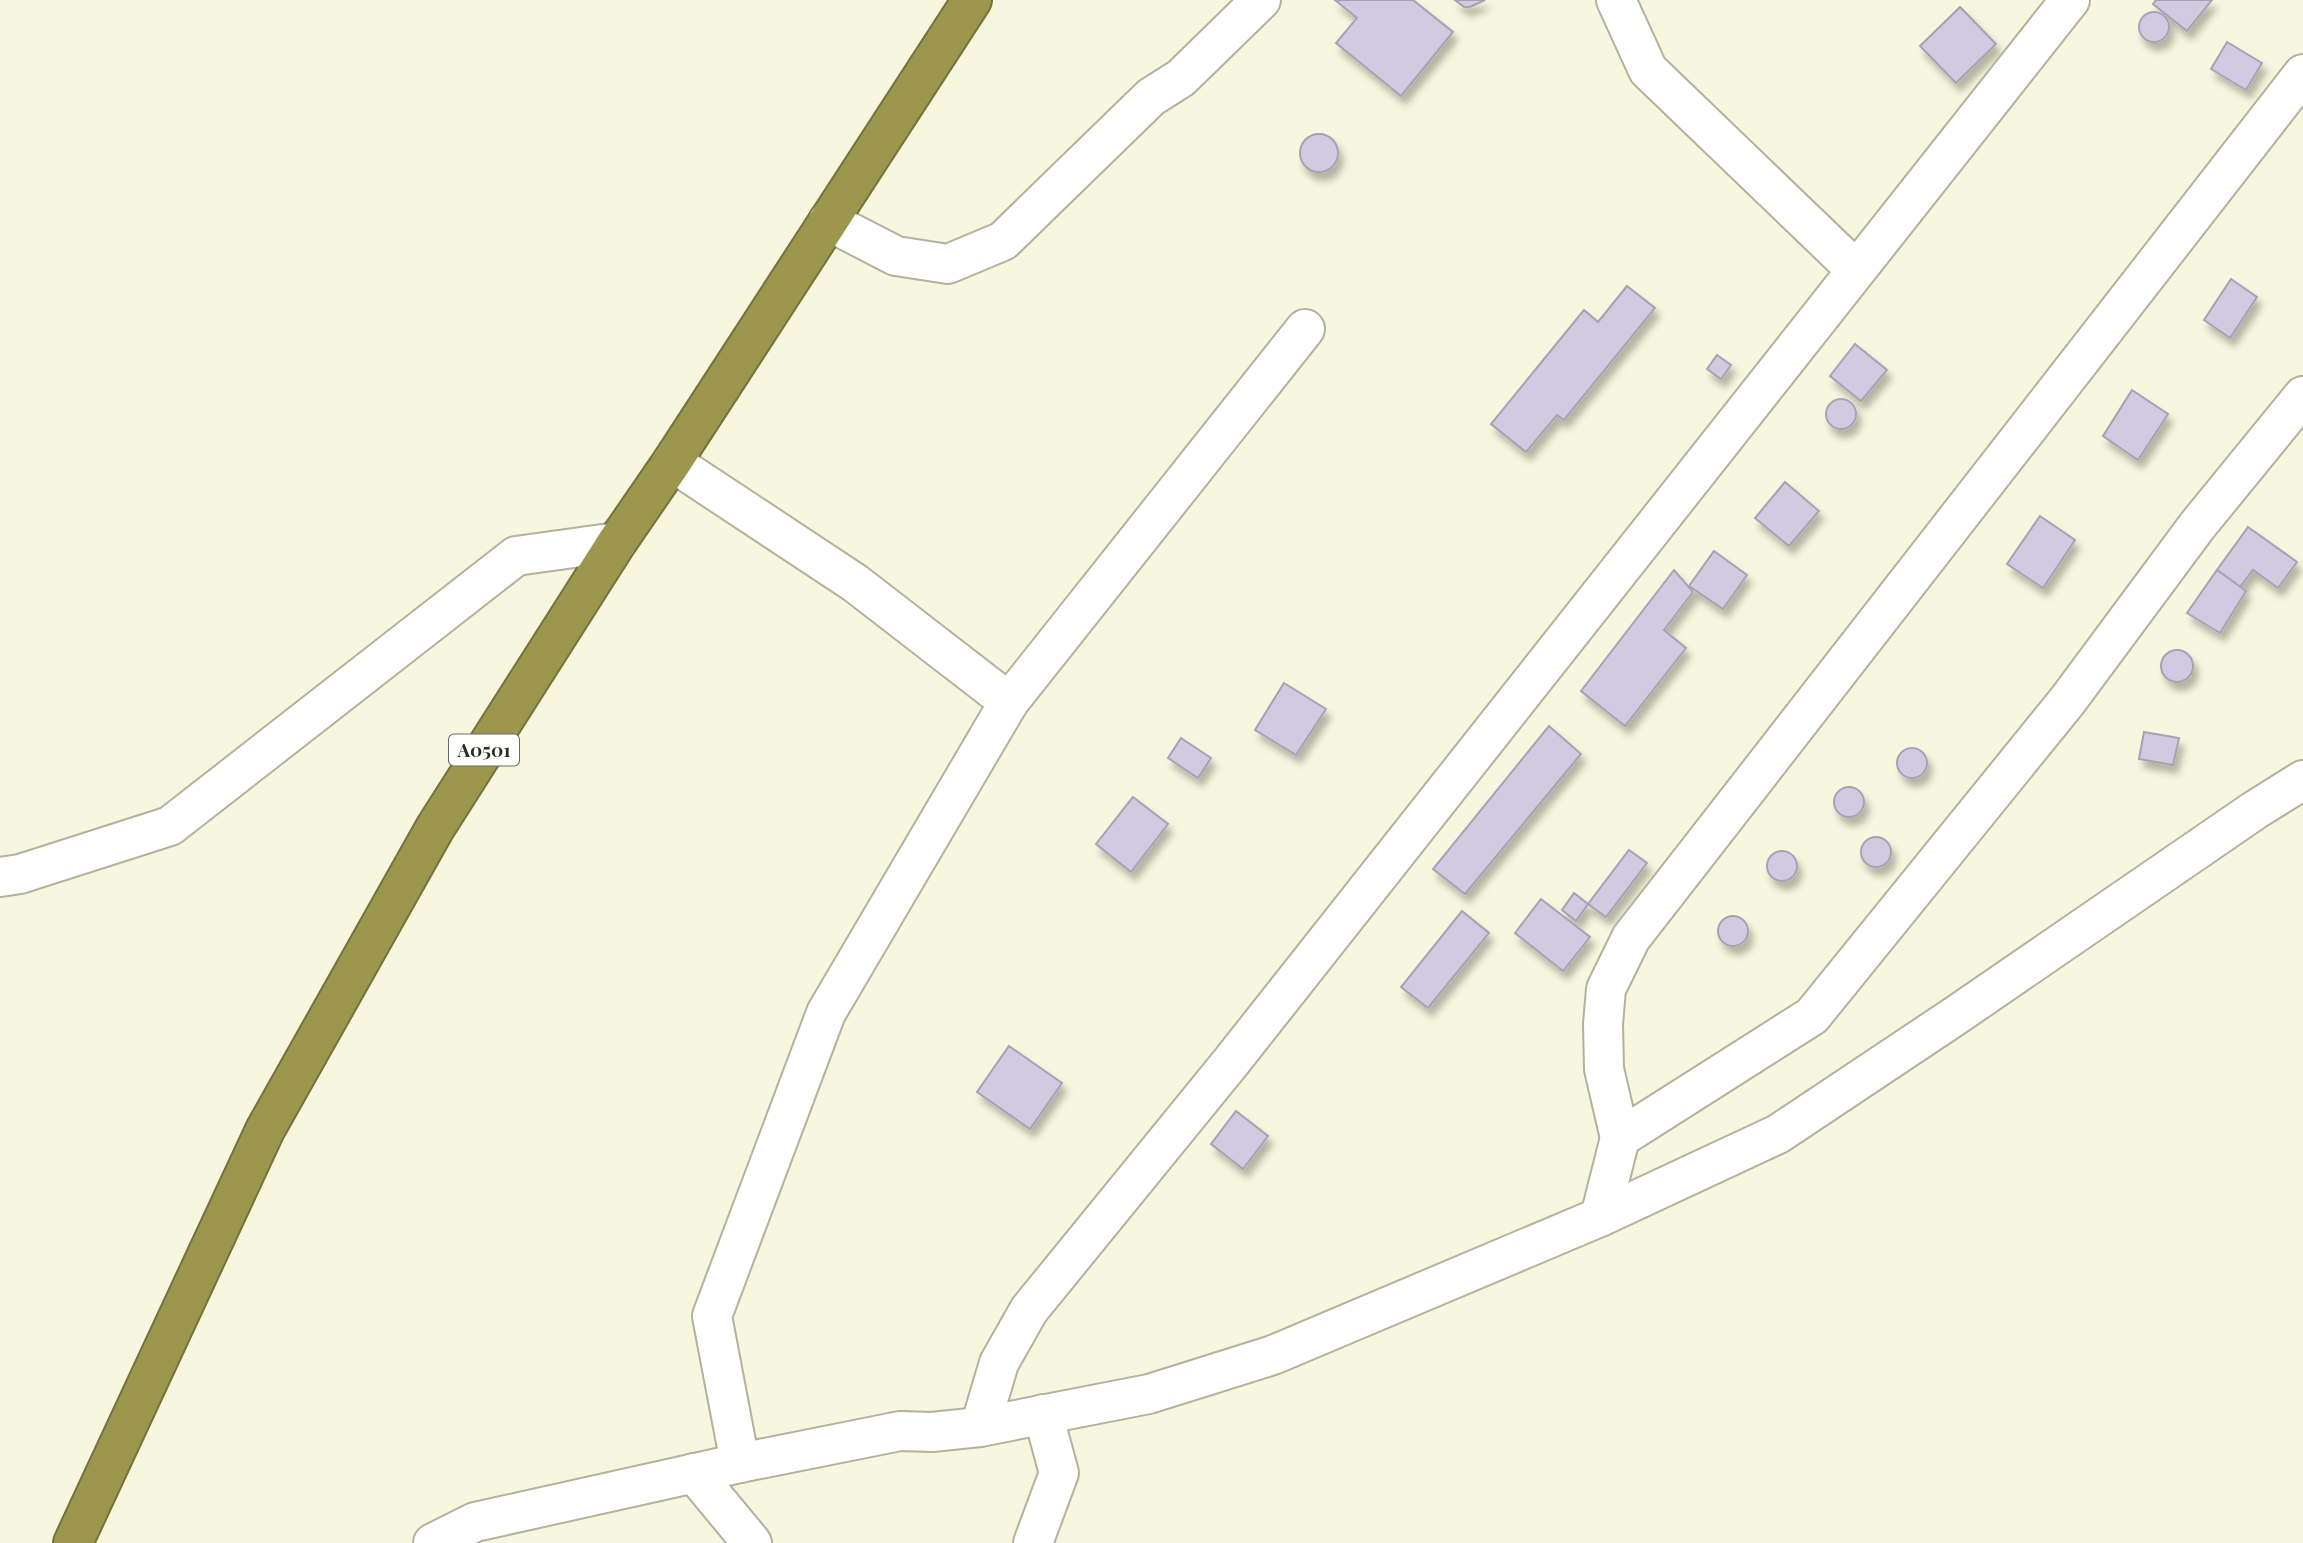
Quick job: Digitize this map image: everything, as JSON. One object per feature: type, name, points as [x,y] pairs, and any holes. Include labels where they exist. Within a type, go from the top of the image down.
[{"type":"highway","name":"A0501","points":[[73,1543],[265,1130],[435,828],[617,542],[672,462],[972,0]]},
{"type":"street","points":[[828,221],[896,256],[948,264],[1003,241],[1151,97],[1181,78],[1261,0]]},
{"type":"street","points":[[1616,0],[1648,70],[1856,270]]},
{"type":"street","points":[[980,1427],[999,1363],[1029,1310],[1231,1062],[2070,0]]},
{"type":"street","points":[[1600,1217],[1620,1138],[1604,1069],[1602,1024],[1606,989],[1631,939],[2303,74]]},
{"type":"street","points":[[740,1463],[712,1316],[826,1013],[1009,702],[1306,329]]},
{"type":"street","points":[[1620,1138],[1812,1016],[2068,700],[2197,526],[2303,396]]},
{"type":"street","points":[[672,462],[855,583],[1009,702]]},
{"type":"street","points":[[0,877],[20,874],[170,826],[516,556],[617,542]]},
{"type":"street","points":[[433,1543],[475,1521],[900,1431],[932,1432],[980,1427],[1149,1394],[1273,1355],[1600,1217],[1778,1134],[2303,780]]},
{"type":"street","points":[[2255,810],[2303,809]]},
{"type":"street","points":[[1033,1543],[1059,1473],[1043,1415]]},
{"type":"street","points":[[694,1473],[752,1543]]},
{"type":"building","points":[[1335,0],[1413,0],[1453,32],[1401,96],[1336,43],[1357,18]]},
{"type":"building","points":[[1455,0],[1485,0],[1464,7]]},
{"type":"building","points":[[2156,0],[2212,0],[2187,31],[2153,4]]},
{"type":"building","points":[[1960,7],[1996,44],[1956,83],[1920,46]]},
{"type":"building","points":[[2154,12],[2165,16],[2169,27],[2165,38],[2154,42],[2143,38],[2139,27],[2143,16]]},
{"type":"building","points":[[2227,42],[2262,63],[2246,90],[2211,69]]},
{"type":"building","points":[[1319,134],[1332,140],[1338,153],[1332,166],[1319,172],[1306,166],[1300,153],[1306,140]]},
{"type":"building","points":[[2231,279],[2257,297],[2230,338],[2204,320]]},
{"type":"building","points":[[1627,286],[1655,308],[1564,420],[1557,415],[1526,452],[1491,424],[1584,310],[1598,322]]},
{"type":"building","points":[[1855,344],[1887,370],[1861,401],[1830,376]]},
{"type":"building","points":[[1717,355],[1731,365],[1721,379],[1707,369]]},
{"type":"building","points":[[2132,390],[2168,414],[2138,460],[2103,436]]},
{"type":"building","points":[[1841,399],[1851,404],[1856,414],[1851,424],[1841,429],[1831,424],[1826,414],[1831,404]]},
{"type":"building","points":[[1785,482],[1819,511],[1789,546],[1755,518]]},
{"type":"building","points":[[2040,516],[2075,540],[2043,588],[2007,564]]},
{"type":"building","points":[[2248,527],[2297,562],[2278,588],[2253,570],[2240,587],[2217,570]]},
{"type":"building","points":[[1714,551],[1747,575],[1723,609],[1689,586]]},
{"type":"building","points":[[1674,570],[1693,592],[1664,630],[1686,648],[1625,726],[1581,691]]},
{"type":"building","points":[[2217,570],[2246,591],[2220,633],[2187,613]]},
{"type":"building","points":[[2177,650],[2188,655],[2193,666],[2188,677],[2177,682],[2166,677],[2161,666],[2166,655]]},
{"type":"building","points":[[1284,683],[1326,709],[1296,755],[1255,730]]},
{"type":"building","points":[[1549,726],[1581,754],[1465,894],[1433,869]]},
{"type":"building","points":[[2144,732],[2179,738],[2173,765],[2139,759]]},
{"type":"building","points":[[1181,738],[1211,758],[1198,778],[1168,758]]},
{"type":"building","points":[[1912,748],[1922,753],[1927,763],[1922,773],[1912,778],[1902,773],[1897,763],[1902,753]]},
{"type":"building","points":[[1849,787],[1859,792],[1864,802],[1859,812],[1849,817],[1839,812],[1834,802],[1839,792]]},
{"type":"building","points":[[1133,797],[1168,824],[1131,872],[1096,844]]},
{"type":"building","points":[[1876,837],[1886,842],[1891,852],[1886,862],[1876,867],[1866,862],[1861,852],[1866,842]]},
{"type":"building","points":[[1629,850],[1647,863],[1606,917],[1588,904]]},
{"type":"building","points":[[1782,851],[1792,856],[1797,866],[1792,876],[1782,881],[1772,876],[1767,866],[1772,856]]},
{"type":"building","points":[[1574,893],[1588,904],[1576,921],[1562,910]]},
{"type":"building","points":[[1541,899],[1590,937],[1563,971],[1515,933]]},
{"type":"building","points":[[1462,911],[1489,933],[1428,1008],[1401,987]]},
{"type":"building","points":[[1733,916],[1743,921],[1748,931],[1743,941],[1733,946],[1723,941],[1718,931],[1723,921]]},
{"type":"building","points":[[1009,1046],[1062,1083],[1030,1129],[977,1092]]},
{"type":"building","points":[[1236,1111],[1268,1136],[1243,1169],[1211,1144]]}]
